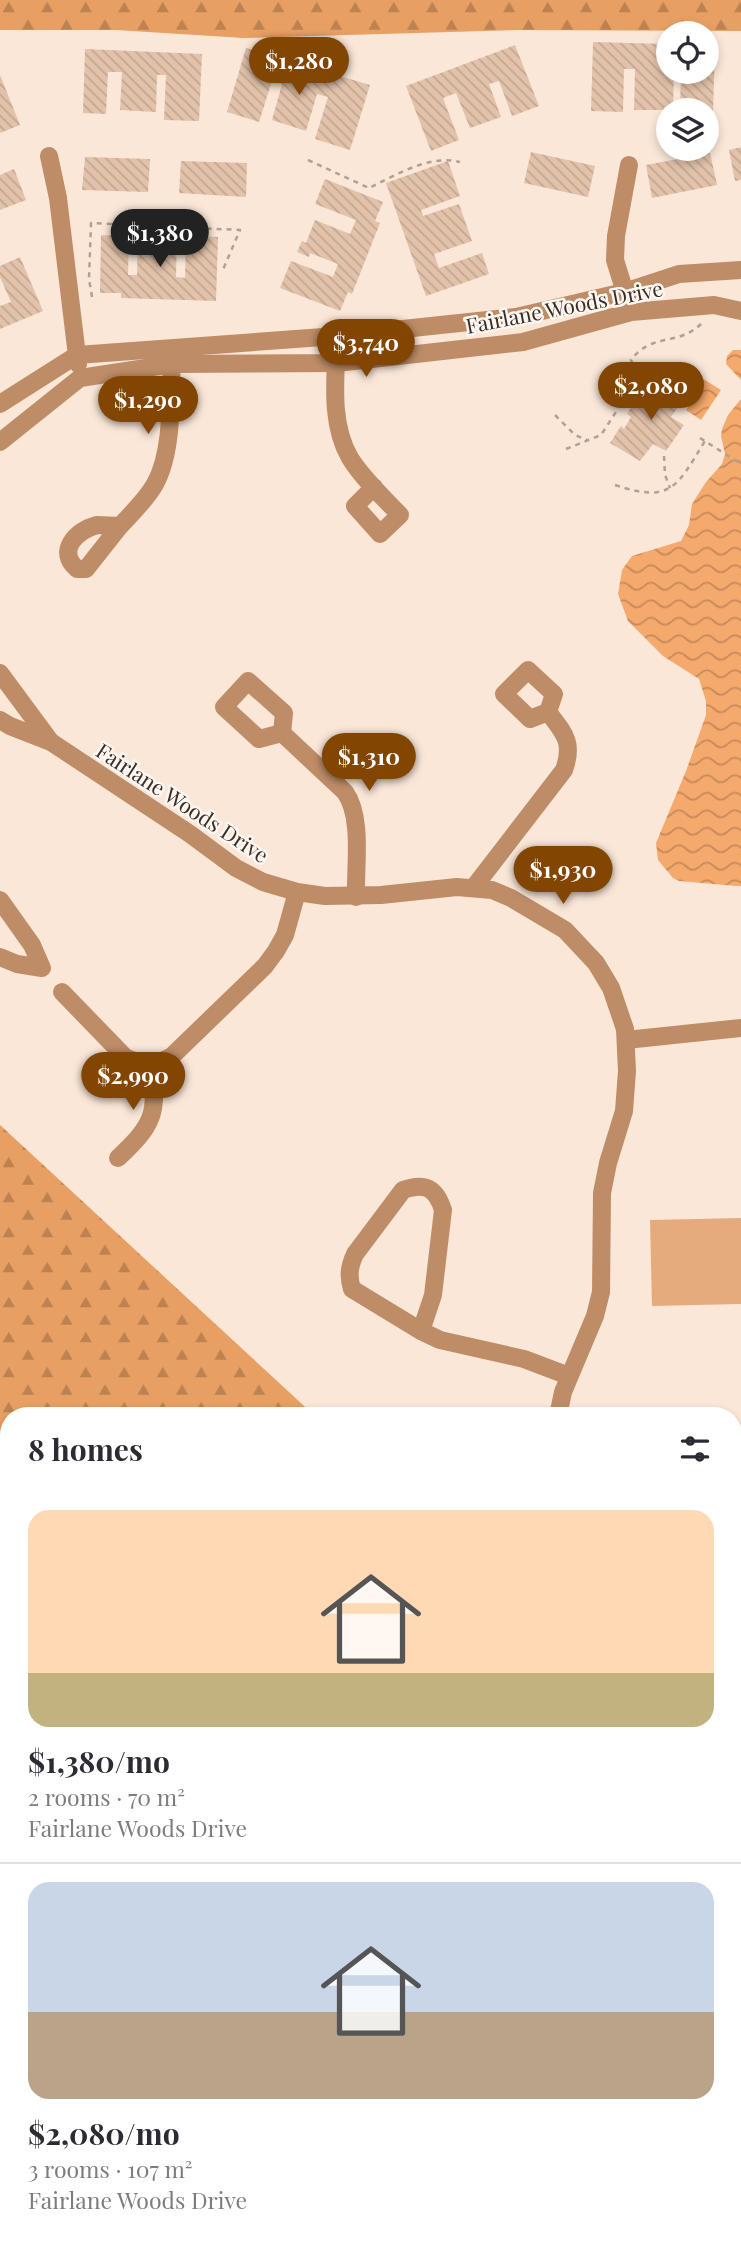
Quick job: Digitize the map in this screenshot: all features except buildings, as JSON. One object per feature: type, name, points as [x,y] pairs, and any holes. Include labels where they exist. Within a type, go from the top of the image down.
[{"type":"street","points":[[0,442],[80,378],[58,198],[49,156]]},
{"type":"street","points":[[629,164],[615,260],[631,312]]},
{"type":"street","name":"Fairlane Woods Drive","points":[[80,378],[172,356],[516,317],[624,292],[679,274],[741,270]]},
{"type":"street","name":"Fairlane Woods Drive","points":[[0,404],[77,355],[337,363],[523,342],[631,312],[714,305],[741,311]]},
{"type":"street","points":[[337,336],[337,419],[351,459],[374,487]]},
{"type":"street","points":[[120,526],[147,497],[163,464],[167,446],[172,356]]},
{"type":"street","name":"Fairlane Woods Drive","points":[[0,673],[51,742]]},
{"type":"street","points":[[474,887],[564,770],[569,748],[566,736],[548,712]]},
{"type":"street","name":"Fairlane Woods Drive","points":[[0,720],[51,742],[190,834],[236,868],[263,882],[297,892],[356,897],[474,887],[492,890],[511,898],[565,930],[596,963],[611,988],[621,1014],[626,1071],[624,1111],[602,1193],[601,1292],[595,1316],[569,1376],[560,1407]]},
{"type":"street","points":[[282,733],[345,792],[352,802],[355,821],[356,897]]},
{"type":"street","points":[[62,992],[125,1057],[150,1065],[160,1062],[172,1056],[265,966],[285,935],[297,892]]},
{"type":"street","points":[[0,900],[18,922],[42,968],[18,964],[0,957]]},
{"type":"street","points":[[625,1040],[741,1028]]},
{"type":"street","points":[[118,1158],[144,1133],[150,1121],[155,1087],[150,1065]]},
{"type":"street","points":[[421,1331],[433,1294],[443,1210],[439,1197],[427,1188],[415,1186],[403,1191],[355,1254],[348,1279],[352,1289],[421,1331],[440,1340],[524,1359],[569,1376]]},
{"type":"path","points":[[307,160],[369,188],[420,166],[447,159],[460,162]]},
{"type":"path","points":[[92,297],[89,279],[91,223],[240,230],[222,272]]},
{"type":"path","points":[[566,449],[590,440],[604,431],[633,387],[637,374],[631,360],[638,351],[650,343],[680,338],[693,332],[705,320],[714,305]]},
{"type":"path","points":[[555,415],[575,436],[590,440]]},
{"type":"path","points":[[700,438],[741,464]]},
{"type":"path","points":[[615,485],[647,493],[659,493],[670,488],[679,481],[705,441]]},
{"type":"path","points":[[664,456],[663,466],[670,488]]},
{"type":"green space","points":[[0,0],[741,0],[741,31],[719,31],[719,21],[656,21],[656,31],[518,30],[244,38],[116,30],[0,30]]},
{"type":"green space","points":[[0,1125],[305,1407],[0,1407]]},
{"type":"shaded area","points":[[741,1218],[741,1304],[652,1306],[650,1220]]},
{"type":"water","points":[[733,350],[741,350],[741,380],[726,364],[727,356]]},
{"type":"water","points":[[692,372],[721,390],[701,420],[686,410],[697,394],[684,385]]},
{"type":"water","points":[[741,399],[741,886],[736,886],[679,881],[673,878],[658,860],[656,843],[706,715],[706,701],[699,679],[663,656],[628,621],[618,594],[622,570],[632,556],[681,541],[689,525],[692,504],[722,464],[725,454],[722,429],[728,415]]}]
